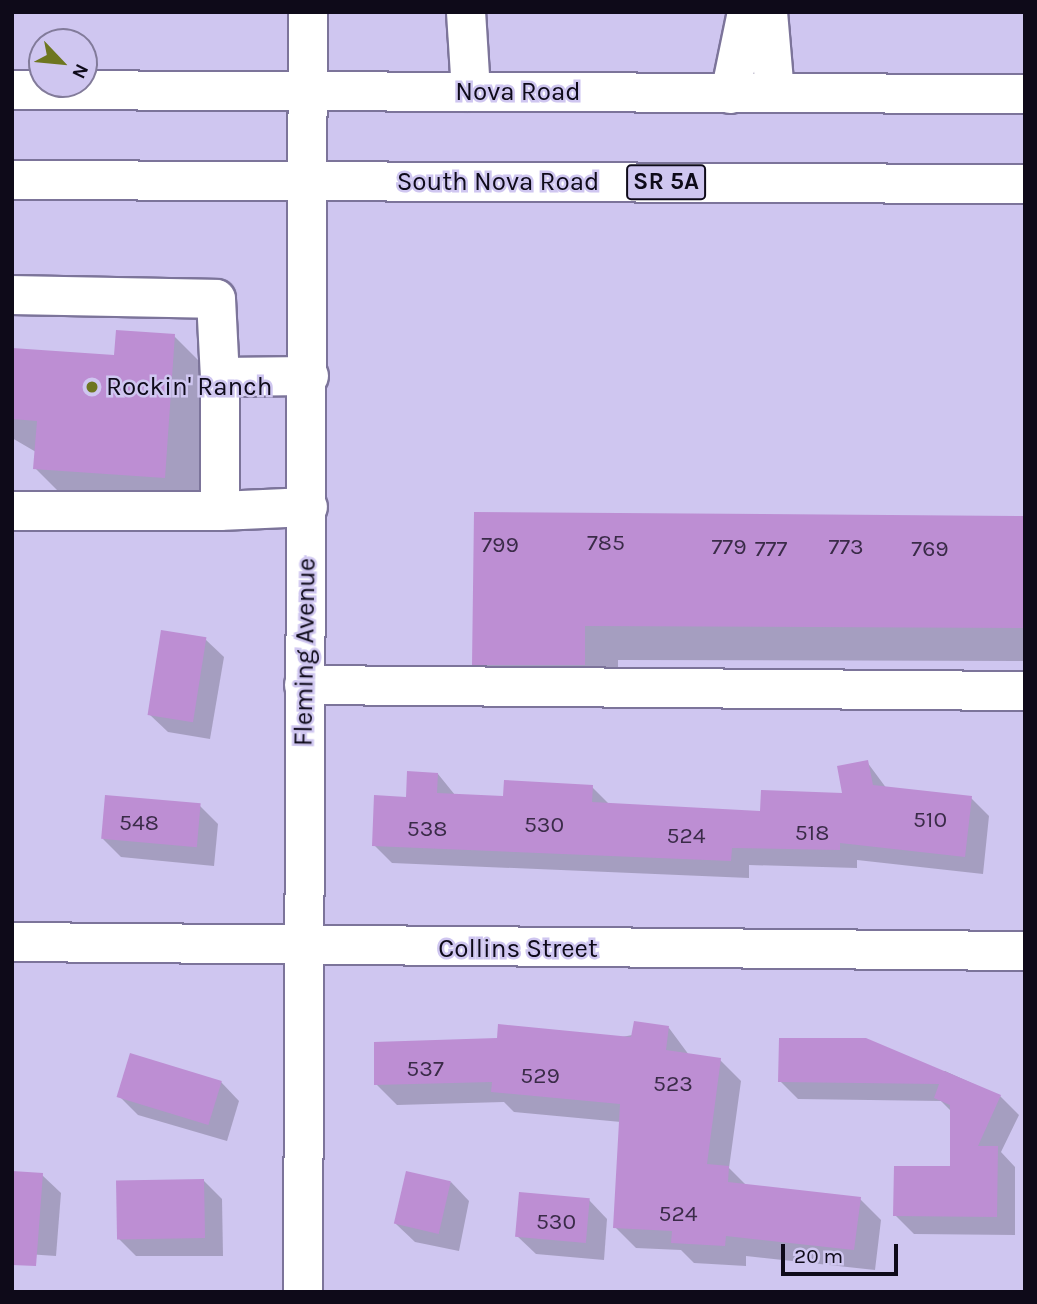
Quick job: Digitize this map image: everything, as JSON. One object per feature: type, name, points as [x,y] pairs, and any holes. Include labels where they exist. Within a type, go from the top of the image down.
[{"type":"street","name":"Fleming Avenue","points":[[303,1292],[302,947],[309,376],[308,12]]},
{"type":"street","points":[[466,12],[471,92]]},
{"type":"street","points":[[730,94],[747,12]]},
{"type":"street","points":[[768,12],[775,93]]},
{"type":"street","name":"Nova Road","points":[[12,90],[1025,94]]},
{"type":"street","name":"South Nova Road","points":[[12,180],[1025,184]]},
{"type":"street","points":[[12,295],[216,299],[220,377],[220,512]]},
{"type":"street","points":[[220,377],[309,376]]},
{"type":"street","points":[[12,511],[220,512],[307,507]]},
{"type":"street","points":[[304,685],[1025,691]]},
{"type":"street","name":"Collins Street","points":[[12,942],[302,947],[1025,951]]},
{"type":"building","name":"Rockin' Ranch","points":[[116,330],[175,334],[165,478],[33,469],[37,421],[12,419],[12,348],[114,355]]},
{"type":"building","points":[[474,512],[1025,516],[1025,628],[585,626],[585,665],[472,665]]},
{"type":"building","points":[[161,630],[206,637],[193,722],[148,715]]},
{"type":"building","points":[[868,760],[873,785],[972,796],[965,857],[840,843],[840,850],[732,848],[731,861],[372,846],[374,795],[406,797],[407,771],[438,773],[437,793],[503,796],[504,780],[593,785],[592,802],[760,811],[761,790],[842,793],[837,766]]},
{"type":"building","points":[[105,795],[201,803],[197,847],[101,839]]},
{"type":"building","points":[[634,1021],[669,1026],[666,1050],[721,1058],[707,1164],[729,1166],[728,1182],[861,1197],[854,1250],[726,1236],[725,1246],[671,1243],[672,1231],[613,1228],[620,1104],[491,1092],[492,1082],[374,1085],[374,1042],[497,1038],[498,1024],[631,1037]]},
{"type":"building","points":[[779,1038],[866,1038],[1001,1095],[978,1146],[998,1146],[997,1217],[893,1216],[894,1166],[950,1166],[950,1105],[934,1098],[939,1084],[778,1082]]},
{"type":"building","points":[[130,1053],[222,1081],[208,1125],[117,1097]]},
{"type":"building","points":[[12,1171],[43,1173],[36,1266],[12,1265]]},
{"type":"building","points":[[406,1171],[451,1181],[439,1234],[394,1224]]},
{"type":"building","points":[[204,1179],[205,1238],[117,1240],[116,1181]]},
{"type":"building","points":[[519,1192],[590,1198],[586,1243],[515,1237]]},
{"type":"place","name":"Rockin' Ranch","points":[[92,387]]}]
